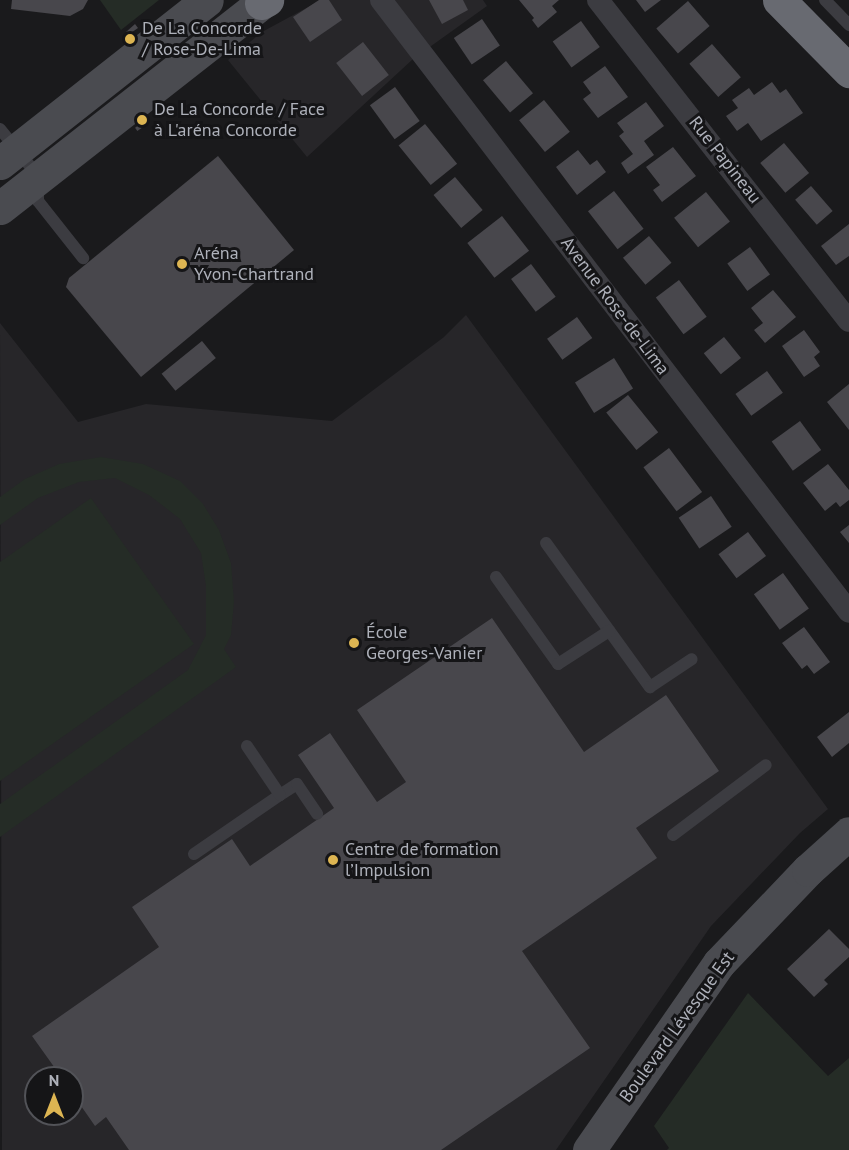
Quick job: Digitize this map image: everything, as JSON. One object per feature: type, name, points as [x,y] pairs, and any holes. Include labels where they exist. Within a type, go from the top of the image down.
[{"type":"highway","points":[[779,0],[849,71]]},
{"type":"street","points":[[6,147],[207,0]]},
{"type":"street","name":"Avenue Rose-de-Lima","points":[[381,0],[849,612]]},
{"type":"street","name":"Rue Papineau","points":[[598,0],[849,321]]},
{"type":"street","points":[[0,208],[264,1]]},
{"type":"street","name":"Boulevard Lévesque Est","points":[[589,1150],[719,963],[808,870],[849,833]]},
{"type":"lane","points":[[825,0],[849,25]]},
{"type":"lane","points":[[6,147],[38,176],[38,201],[83,258]]},
{"type":"lane","points":[[546,543],[650,687],[692,659]]},
{"type":"lane","points":[[496,577],[558,664],[609,631]]},
{"type":"lane","points":[[247,746],[280,795]]},
{"type":"lane","points":[[674,835],[765,765]]},
{"type":"lane","points":[[194,854],[297,784],[317,814]]},
{"type":"shaded area","points":[[100,0],[159,0],[121,30]]},
{"type":"shaded area","points":[[321,0],[483,0],[487,6],[413,59],[307,157],[228,60],[262,32]]},
{"type":"shaded area","name":"École Georges-Vanier","points":[[466,315],[828,809],[800,833],[711,926],[556,1150],[2,1150],[0,323],[78,422],[146,404],[332,421],[444,337]]},
{"type":"shaded area","points":[[101,457],[143,464],[180,481],[203,504],[219,530],[231,563],[234,602],[231,635],[224,649],[236,667],[0,837],[0,804],[188,670],[206,635],[206,586],[201,553],[180,519],[149,495],[115,478],[79,482],[38,498],[0,525],[0,497],[25,479],[59,464]]},
{"type":"shaded area","points":[[91,498],[194,644],[0,781],[0,562]]},
{"type":"shaded area","points":[[748,993],[828,1076],[849,1058],[849,1150],[667,1150],[669,1148],[654,1126]]},
{"type":"building","points":[[12,0],[88,0],[83,9],[70,16],[11,9]]},
{"type":"building","points":[[319,0],[329,0],[342,20],[310,42],[293,17]]},
{"type":"building","points":[[429,0],[463,0],[468,10],[442,24]]},
{"type":"building","points":[[519,0],[559,0],[552,6],[557,12],[538,28],[532,20],[534,18]]},
{"type":"building","points":[[636,0],[661,0],[645,12]]},
{"type":"building","points":[[688,1],[710,26],[678,53],[656,29]]},
{"type":"building","points":[[482,19],[500,46],[472,65],[454,38]]},
{"type":"building","points":[[581,21],[600,47],[571,67],[553,42]]},
{"type":"building","points":[[135,24],[138,28],[128,35],[126,32]]},
{"type":"building","points":[[363,42],[389,75],[362,96],[336,63]]},
{"type":"building","points":[[712,44],[741,77],[718,97],[689,64]]},
{"type":"building","points":[[506,61],[533,93],[510,112],[483,80]]},
{"type":"building","points":[[605,66],[628,97],[598,118],[583,99],[591,93],[583,82]]},
{"type":"building","points":[[772,82],[780,93],[786,89],[803,113],[761,141],[748,123],[737,131],[726,116],[738,108],[732,100],[749,88],[754,95]]},
{"type":"building","points":[[395,87],[420,121],[395,139],[370,105]]},
{"type":"building","points":[[544,100],[570,132],[545,152],[519,120]]},
{"type":"building","points":[[646,102],[664,126],[644,141],[654,155],[628,174],[621,163],[633,154],[619,136],[624,132],[617,123]]},
{"type":"building","points":[[145,121],[147,124],[137,131],[135,128]]},
{"type":"building","points":[[425,124],[457,164],[431,185],[399,145]]},
{"type":"building","points":[[784,143],[809,173],[785,193],[760,163]]},
{"type":"building","points":[[673,147],[696,176],[662,202],[653,190],[660,185],[646,167]]},
{"type":"building","points":[[578,150],[590,165],[597,160],[606,172],[577,195],[556,167]]},
{"type":"building","name":"Aréna Yvon-Chartrand","points":[[218,156],[294,250],[141,377],[66,287],[69,278]]},
{"type":"building","points":[[455,177],[483,210],[461,228],[434,195]]},
{"type":"building","points":[[811,186],[833,211],[817,225],[795,200]]},
{"type":"building","points":[[614,191],[644,229],[618,249],[588,211]]},
{"type":"building","points":[[706,192],[730,222],[698,247],[674,218]]},
{"type":"building","points":[[502,216],[529,251],[494,278],[467,243]]},
{"type":"building","points":[[849,224],[849,256],[836,265],[821,246]]},
{"type":"building","points":[[649,236],[671,263],[645,285],[623,258]]},
{"type":"building","points":[[750,247],[770,275],[747,291],[727,263]]},
{"type":"building","points":[[531,264],[556,297],[536,312],[511,279]]},
{"type":"building","points":[[679,280],[707,317],[684,334],[656,297]]},
{"type":"building","points":[[773,290],[796,317],[765,343],[754,330],[763,323],[751,308]]},
{"type":"building","points":[[577,317],[592,338],[562,360],[547,339]]},
{"type":"building","points":[[804,330],[820,352],[814,357],[820,366],[804,377],[782,346]]},
{"type":"building","points":[[724,337],[741,358],[721,374],[704,353]]},
{"type":"building","points":[[202,341],[216,358],[175,391],[162,374]]},
{"type":"building","points":[[614,358],[633,389],[594,413],[575,382]]},
{"type":"building","points":[[767,371],[783,393],[751,416],[735,394]]},
{"type":"building","points":[[849,384],[849,430],[827,402]]},
{"type":"building","points":[[628,395],[658,432],[636,450],[606,413]]},
{"type":"building","points":[[800,421],[821,450],[793,471],[772,442]]},
{"type":"building","points":[[669,448],[702,492],[677,511],[643,467]]},
{"type":"building","points":[[828,464],[849,490],[849,500],[840,507],[836,502],[825,511],[803,483]]},
{"type":"building","points":[[711,496],[732,527],[699,548],[679,518]]},
{"type":"building","points":[[849,525],[849,543],[840,532]]},
{"type":"building","points":[[748,532],[766,556],[737,578],[718,554]]},
{"type":"building","points":[[783,573],[809,609],[780,630],[754,594]]},
{"type":"building","points":[[492,618],[584,752],[666,695],[719,771],[636,828],[657,858],[522,951],[590,1048],[441,1150],[129,1150],[106,1117],[95,1126],[84,1110],[84,1066],[53,1066],[32,1036],[159,947],[132,907],[232,839],[250,866],[334,808],[298,755],[330,733],[377,802],[406,782],[357,710]]},
{"type":"building","points":[[804,627],[830,662],[814,674],[807,665],[802,669],[782,643]]},
{"type":"building","points":[[849,712],[849,743],[832,757],[817,737]]},
{"type":"building","points":[[829,929],[849,949],[849,957],[824,980],[828,984],[814,997],[787,969]]},
{"type":"place","name":"De La Concorde / Rose-De-Lima","points":[[130,39]]},
{"type":"place","name":"De La Concorde / Face à L'aréna Concorde","points":[[142,120]]},
{"type":"place","name":"Aréna Yvon-Chartrand","points":[[182,264]]},
{"type":"place","name":"École Georges-Vanier","points":[[354,643]]},
{"type":"place","name":"Centre de formation l’Impulsion","points":[[333,860]]}]
